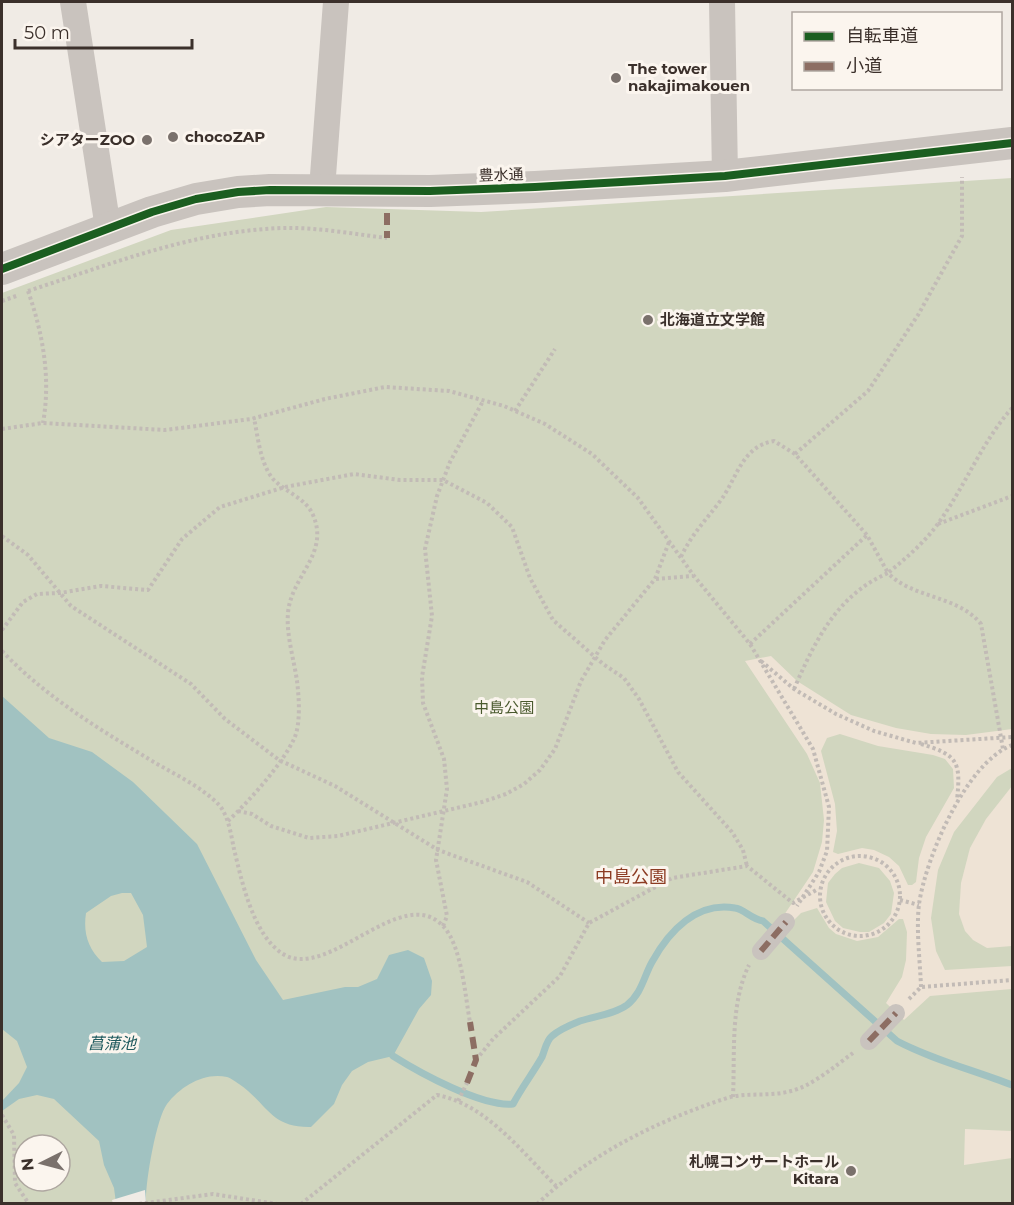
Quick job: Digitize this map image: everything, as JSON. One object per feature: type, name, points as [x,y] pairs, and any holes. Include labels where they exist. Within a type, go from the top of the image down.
[{"type":"street","points":[[73,2],[108,228]]},
{"type":"street","points":[[322,189],[336,2]]},
{"type":"street","points":[[722,2],[725,176]]},
{"type":"street","name":"豊水通","points":[[2,269],[108,228],[196,199],[270,190],[430,191],[535,188],[725,176],[1012,143]]},
{"type":"street","points":[[761,951],[786,922]]},
{"type":"street","points":[[869,1041],[896,1012]]},
{"type":"path","points":[[795,454],[868,391],[918,315],[962,236],[962,177]]},
{"type":"path","points":[[2,301],[134,256],[224,233],[284,228],[387,238]]},
{"type":"path","points":[[28,291],[40,327],[47,384],[48,395],[43,423]]},
{"type":"path","points":[[515,411],[555,350]]},
{"type":"path","points":[[2,429],[43,423],[165,430],[254,418],[325,399],[385,387],[449,391],[515,411],[545,424],[592,454],[638,498],[694,576],[750,644],[813,749],[829,807],[827,851],[819,872],[786,922]]},
{"type":"path","points":[[443,926],[447,916],[436,860],[447,789],[444,759],[423,703],[432,616],[425,549],[443,480],[483,401]]},
{"type":"path","points":[[794,688],[813,645],[837,609],[869,582],[888,573],[920,546],[938,524],[977,454],[1012,408]]},
{"type":"path","points":[[228,821],[279,760],[294,738],[299,699],[288,613],[298,579],[314,558],[319,536],[313,514],[273,478],[262,456],[254,418]]},
{"type":"path","points":[[681,557],[692,534],[722,499],[739,465],[763,443],[774,441],[795,454],[867,535],[888,573],[897,583],[971,612],[981,624],[1003,749]]},
{"type":"path","points":[[2,630],[23,602],[37,594],[60,593],[101,586],[148,590],[182,539],[220,507],[285,487],[354,474],[400,480],[443,480],[487,503],[512,527],[530,578],[553,620],[624,678],[639,699],[678,772],[732,832],[743,850],[747,866],[793,903],[818,890],[834,865],[845,858],[866,856],[885,864],[894,874],[899,887],[900,900],[896,913],[879,931],[854,936],[832,925],[824,915],[818,890]]},
{"type":"path","points":[[938,524],[1012,496]]},
{"type":"path","points":[[750,644],[867,535]]},
{"type":"path","points":[[2,536],[28,555],[71,606],[191,684],[225,719],[279,760],[335,786],[438,850],[527,882],[589,923]]},
{"type":"path","points":[[238,811],[309,838],[359,833],[506,794],[540,770],[555,749],[581,681],[605,640],[655,579],[669,541]]},
{"type":"path","points":[[655,579],[694,576]]},
{"type":"path","points":[[2,651],[29,679],[89,723],[199,790],[220,806],[228,821],[253,912],[268,940],[283,954],[297,960],[315,957],[401,916],[425,916],[443,926],[456,952],[470,1022]]},
{"type":"path","points":[[758,659],[794,688],[836,714],[874,731],[947,752],[956,762],[960,775],[957,803]]},
{"type":"path","points":[[918,742],[1002,740],[1012,737]]},
{"type":"path","points":[[921,987],[919,905],[925,875],[941,832],[957,803],[978,774],[1003,749],[1012,745]]},
{"type":"path","points":[[476,1060],[493,1039],[560,976],[589,923],[672,878],[747,866]]},
{"type":"path","points":[[900,900],[919,905]]},
{"type":"path","points":[[733,1097],[736,1006],[740,983],[749,965],[761,951]]},
{"type":"path","points":[[896,1012],[921,987],[1012,980]]},
{"type":"path","points":[[537,1203],[556,1186],[600,1155],[661,1122],[733,1097],[791,1091],[825,1073],[869,1041]]},
{"type":"path","points":[[458,1101],[467,1083]]},
{"type":"path","points":[[301,1203],[437,1095],[458,1101],[487,1120],[556,1186]]},
{"type":"path","points":[[2,1115],[14,1135],[15,1183],[29,1203]]},
{"type":"path","points":[[139,1203],[213,1194],[277,1203]]},
{"type":"path","points":[[180,1197],[180,1203]]},
{"type":"green space","name":"中島公園","points":[[1012,178],[1012,1203],[2,1204],[2,293],[171,230],[326,207],[481,212]]},
{"type":"shaded area","points":[[771,656],[797,681],[851,715],[896,728],[931,734],[966,735],[1012,729],[1012,768],[997,777],[954,832],[938,870],[931,918],[936,951],[945,970],[1012,966],[1012,989],[930,996],[904,1020],[886,1003],[902,977],[906,960],[907,932],[903,919],[899,919],[878,937],[857,941],[836,934],[829,928],[817,908],[801,913],[794,920],[782,918],[813,872],[822,842],[824,820],[820,783],[807,754],[745,661]],"holes":[[[840,734],[878,746],[933,755],[945,759],[953,769],[954,788],[926,837],[919,858],[916,882],[912,885],[908,885],[899,866],[889,857],[874,850],[862,848],[838,854],[833,852],[837,831],[835,804],[821,751],[827,738]],[[859,863],[879,868],[890,881],[894,893],[891,914],[884,923],[869,932],[843,928],[835,921],[826,902],[828,883],[835,874],[842,868]]]},
{"type":"shaded area","points":[[1012,786],[1012,946],[987,948],[973,940],[965,931],[959,914],[961,883],[970,848],[986,819]]},
{"type":"shaded area","points":[[965,1129],[1012,1131],[1012,1158],[964,1165]]},
{"type":"water","name":"菖蒲池","points":[[2,696],[49,738],[92,752],[133,782],[197,844],[256,960],[283,1000],[345,987],[358,987],[377,979],[389,955],[408,950],[424,958],[432,981],[431,995],[419,1009],[393,1056],[368,1062],[352,1071],[342,1085],[334,1104],[311,1127],[287,1124],[278,1119],[249,1092],[227,1077],[202,1079],[179,1091],[167,1104],[159,1123],[149,1167],[146,1203],[116,1203],[114,1188],[104,1165],[99,1141],[54,1099],[37,1095],[19,1099],[2,1111],[2,1101],[19,1083],[27,1067],[17,1041],[2,1029]],"holes":[[[131,893],[143,915],[147,947],[124,961],[102,962],[88,940],[85,927],[86,913],[111,896]]]},
{"type":"pier","points":[[145,1190],[146,1203],[113,1204],[112,1200]]},
{"type":"waterway","points":[[393,1056],[469,1095],[513,1104],[552,1036],[576,1023],[611,1013],[627,1005],[639,990],[659,950],[676,929],[697,914],[721,907],[738,909],[763,921],[897,1041],[939,1059],[1012,1085]]},
{"type":"marked path","points":[[387,213],[387,238]]},
{"type":"marked path","points":[[761,951],[786,922]]},
{"type":"marked path","points":[[869,1041],[896,1013]]},
{"type":"marked path","points":[[467,1083],[476,1060],[470,1022]]},
{"type":"cycle path","points":[[2,269],[152,212],[196,199],[238,192],[270,190],[430,191],[725,176],[1012,143]]},
{"type":"place","name":"The tower nakajimakouen","points":[[616,78]]},
{"type":"place","name":"chocoZAP","points":[[173,137]]},
{"type":"place","name":"シアターZOO","points":[[147,140]]},
{"type":"place","name":"北海道立文学館","points":[[648,320]]},
{"type":"place","name":"札幌コンサートホール Kitara","points":[[851,1171]]},
{"type":"district","name":"中島公園","points":[[631,877]]}]
